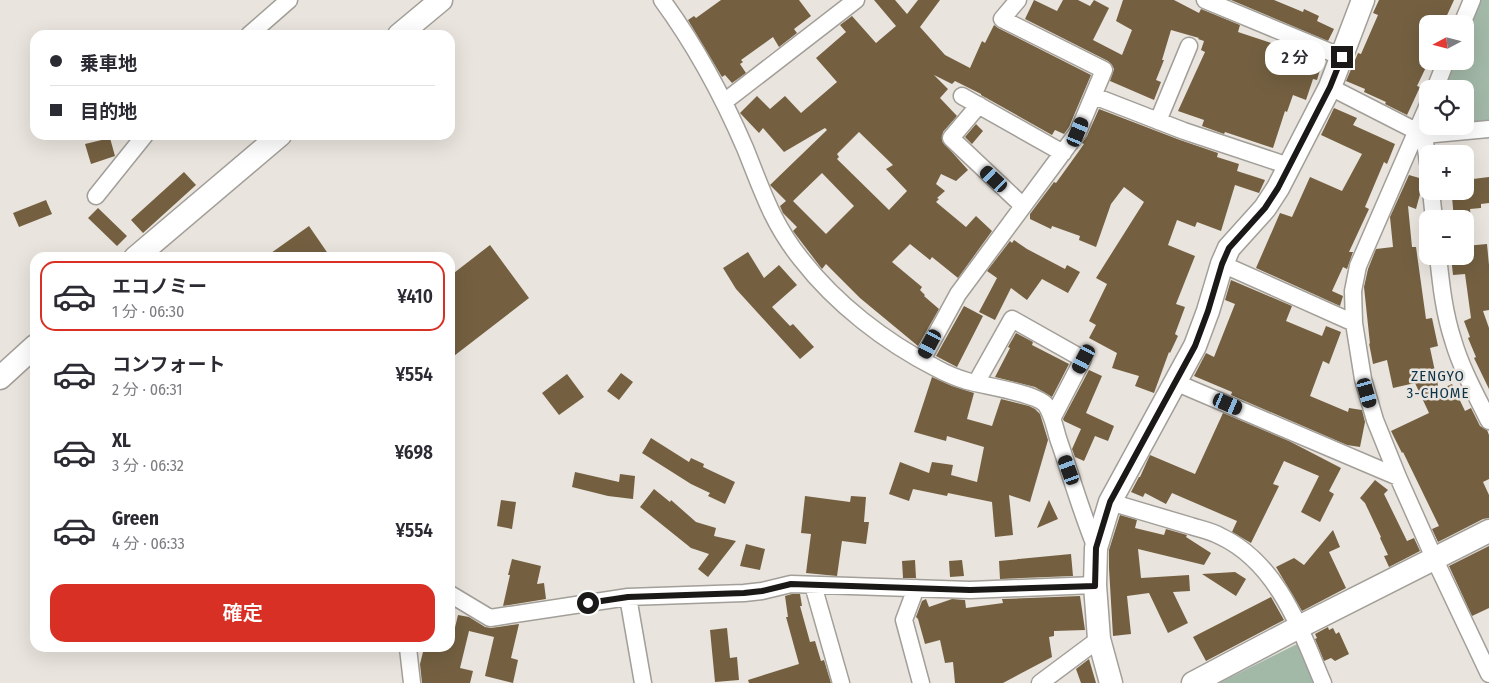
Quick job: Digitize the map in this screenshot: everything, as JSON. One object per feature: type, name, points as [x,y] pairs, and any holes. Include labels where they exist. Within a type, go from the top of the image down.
[{"type":"street","points":[[255,30],[289,0]]},
{"type":"street","points":[[405,30],[441,0]]},
{"type":"street","points":[[662,0],[676,19],[724,102],[765,200],[783,235],[802,260],[835,296],[865,322],[902,349],[936,368],[976,383],[1032,396],[1044,403],[1052,417],[1096,548]]},
{"type":"street","points":[[724,102],[856,0]]},
{"type":"street","points":[[922,360],[958,294],[1078,132],[1104,70],[1002,19],[1018,0]]},
{"type":"street","points":[[1205,0],[1342,57]]},
{"type":"street","points":[[1111,683],[1099,639],[1095,586],[1096,548],[1110,502],[1195,346],[1229,248],[1265,208],[1278,188],[1330,87],[1363,0]]},
{"type":"street","points":[[1466,15],[1472,0]]},
{"type":"street","points":[[1158,121],[1189,46]]},
{"type":"street","points":[[1330,87],[1419,132]]},
{"type":"street","points":[[962,96],[1063,153]]},
{"type":"street","points":[[1094,96],[1158,121],[1289,166]]},
{"type":"street","points":[[979,105],[951,138],[1023,206]]},
{"type":"street","points":[[1474,130],[1489,129]]},
{"type":"street","points":[[1419,135],[1358,266],[1353,291],[1354,323],[1364,379],[1375,420],[1435,560],[1489,674]]},
{"type":"street","points":[[96,196],[141,140]]},
{"type":"street","points":[[142,252],[274,140]]},
{"type":"street","points":[[1222,264],[1354,323]]},
{"type":"street","points":[[1439,265],[1444,301],[1453,341],[1468,380],[1489,421]]},
{"type":"street","points":[[976,383],[1012,319],[1084,359],[1052,417]]},
{"type":"street","points":[[0,378],[30,351]]},
{"type":"street","points":[[1176,382],[1398,477]]},
{"type":"street","points":[[1110,502],[1220,536],[1247,553],[1266,571],[1280,592],[1299,627],[1323,683]]},
{"type":"street","points":[[1193,683],[1489,531]]},
{"type":"street","points":[[455,597],[490,618],[628,597],[744,593],[791,584],[970,590],[1095,586]]},
{"type":"street","points":[[813,585],[841,683]]},
{"type":"street","points":[[916,588],[904,620],[920,683]]},
{"type":"street","points":[[628,597],[643,683]]},
{"type":"street","points":[[1040,683],[1099,639]]},
{"type":"street","points":[[408,652],[412,683]]},
{"type":"green space","points":[[1481,0],[1489,0],[1489,121],[1474,122],[1474,80],[1447,80],[1451,70],[1474,70],[1474,17]]},
{"type":"green space","points":[[1297,644],[1314,683],[1219,683]]},
{"type":"building","points":[[721,0],[799,0],[811,16],[794,29],[797,33],[779,47],[773,37],[741,60],[743,62],[740,64],[746,73],[732,83],[725,75],[722,77],[688,20],[694,16],[696,18]]},
{"type":"building","points":[[874,0],[895,0],[907,14],[918,0],[940,0],[920,27],[945,55],[970,68],[982,41],[985,43],[994,25],[1091,75],[1069,127],[1064,134],[1055,130],[1052,135],[981,94],[955,81],[952,84],[934,75],[948,89],[940,98],[957,116],[943,132],[942,141],[968,170],[956,181],[941,174],[936,184],[945,191],[937,198],[939,199],[936,202],[966,227],[976,216],[992,231],[958,278],[932,257],[930,260],[910,244],[892,262],[922,287],[920,290],[924,296],[939,309],[918,346],[860,298],[826,264],[822,269],[793,231],[797,227],[783,213],[780,206],[786,201],[770,185],[827,130],[825,128],[784,152],[763,128],[759,133],[740,113],[757,96],[770,109],[785,96],[801,113],[837,82],[816,58],[846,32],[840,25],[852,16],[876,43],[896,26]],"holes":[[[859,132],[893,165],[886,169],[907,191],[889,210],[837,159],[839,157],[837,154]],[[822,173],[854,206],[826,234],[793,201]]]},
{"type":"building","points":[[1034,0],[1057,11],[1063,0],[1078,0],[1090,6],[1094,0],[1109,8],[1093,40],[1122,55],[1132,30],[1116,21],[1123,0],[1174,0],[1199,13],[1201,9],[1240,25],[1238,32],[1323,60],[1317,80],[1313,79],[1306,100],[1293,95],[1287,112],[1285,111],[1273,148],[1202,126],[1204,120],[1178,111],[1205,52],[1201,50],[1204,41],[1171,30],[1162,60],[1164,60],[1156,80],[1161,82],[1154,100],[1110,81],[1114,69],[1108,61],[1025,19]]},
{"type":"building","points":[[1231,0],[1274,0],[1303,12],[1304,9],[1319,16],[1317,21],[1334,29],[1328,41]]},
{"type":"building","points":[[1379,0],[1454,0],[1447,15],[1419,15],[1419,70],[1425,70],[1417,86],[1419,89],[1407,115],[1385,104],[1386,102],[1364,92],[1365,89],[1346,81],[1358,53],[1361,54],[1378,15],[1373,13]]},
{"type":"building","points":[[1334,108],[1357,118],[1353,125],[1395,144],[1387,164],[1384,162],[1365,207],[1369,209],[1349,252],[1353,252],[1347,269],[1343,267],[1332,291],[1343,296],[1340,306],[1256,268],[1280,213],[1292,217],[1310,177],[1342,191],[1362,154],[1321,135]]},
{"type":"building","points":[[1099,109],[1218,153],[1217,157],[1239,164],[1237,171],[1265,180],[1259,193],[1235,185],[1221,231],[1197,222],[1195,227],[1177,220],[1168,245],[1195,256],[1176,304],[1185,307],[1175,334],[1178,336],[1169,352],[1154,393],[1135,386],[1139,376],[1112,368],[1117,353],[1089,338],[1096,325],[1089,321],[1107,284],[1096,278],[1144,202],[1124,187],[1111,204],[1096,247],[1079,240],[1080,236],[1052,226],[1051,229],[1030,219],[1030,214],[1054,182],[1056,183],[1084,144],[1082,143]]},
{"type":"building","points":[[976,124],[983,131],[972,144],[965,137]]},
{"type":"building","points":[[111,140],[115,156],[91,164],[85,144]]},
{"type":"building","points":[[184,172],[196,185],[143,233],[131,220]]},
{"type":"building","points":[[1409,175],[1419,178],[1419,198],[1416,209],[1408,206],[1412,247],[1416,247],[1426,319],[1432,318],[1438,346],[1430,348],[1439,390],[1452,384],[1465,411],[1471,408],[1480,426],[1487,430],[1489,435],[1489,479],[1483,482],[1489,495],[1489,518],[1483,519],[1438,542],[1432,529],[1439,526],[1391,431],[1429,413],[1415,383],[1393,388],[1387,360],[1373,364],[1369,343],[1364,287],[1368,269],[1376,249],[1393,247],[1390,217]]},
{"type":"building","points":[[1489,177],[1489,203],[1481,204],[1481,208],[1453,210],[1452,200],[1474,200],[1474,179]]},
{"type":"building","points":[[46,200],[52,214],[19,227],[13,213]]},
{"type":"building","points":[[98,208],[127,236],[117,246],[88,218]]},
{"type":"building","points":[[309,226],[327,252],[272,252]]},
{"type":"building","points":[[1014,240],[1065,269],[1067,265],[1080,272],[1068,293],[1042,279],[1027,300],[1011,288],[995,320],[979,312],[997,278],[987,271],[1010,241],[1012,243]]},
{"type":"building","points":[[1487,244],[1489,310],[1483,311],[1489,328],[1489,389],[1474,358],[1476,357],[1468,338],[1470,337],[1464,321],[1471,318],[1465,274],[1453,275],[1452,265],[1474,265],[1474,245]]},
{"type":"building","points":[[490,245],[529,298],[455,355],[455,272]]},
{"type":"building","points":[[748,252],[764,278],[779,265],[797,285],[772,307],[790,326],[793,324],[814,347],[800,359],[736,289],[723,268]]},
{"type":"building","points":[[1231,280],[1292,306],[1286,321],[1322,336],[1326,326],[1341,332],[1329,364],[1323,361],[1310,396],[1348,412],[1349,408],[1362,410],[1365,422],[1360,447],[1347,445],[1231,395],[1232,392],[1194,376],[1206,353],[1214,357],[1235,304],[1225,300]]},
{"type":"building","points":[[964,306],[983,316],[957,367],[936,356]]},
{"type":"building","points":[[1016,333],[1033,342],[1032,345],[1069,364],[1052,397],[1035,387],[995,377]]},
{"type":"building","points":[[1089,370],[1102,376],[1086,413],[1114,426],[1108,441],[1095,436],[1084,461],[1075,457],[1072,449],[1081,429],[1063,419]]},
{"type":"building","points":[[621,373],[633,382],[619,400],[607,391]]},
{"type":"building","points":[[567,374],[584,397],[559,415],[542,393]]},
{"type":"building","points":[[932,377],[974,393],[967,419],[992,426],[1001,399],[1029,406],[1040,414],[1048,440],[1030,502],[1009,495],[1013,535],[995,537],[992,502],[948,493],[947,496],[913,489],[909,501],[889,494],[900,462],[929,473],[932,462],[953,465],[951,475],[977,482],[984,447],[947,436],[946,441],[914,432]]},
{"type":"building","points":[[1223,413],[1289,441],[1341,468],[1329,491],[1334,494],[1320,522],[1301,512],[1319,476],[1284,461],[1273,484],[1279,486],[1251,543],[1232,532],[1237,521],[1172,493],[1166,504],[1145,493],[1143,497],[1131,492],[1150,455],[1195,474]]},
{"type":"building","points":[[651,438],[689,462],[691,458],[704,464],[703,467],[735,482],[725,504],[708,496],[710,493],[691,484],[642,453]]},
{"type":"building","points":[[575,472],[619,482],[620,474],[635,476],[633,499],[608,496],[572,487]]},
{"type":"building","points":[[1375,480],[1388,490],[1384,494],[1407,541],[1414,538],[1420,551],[1389,567],[1384,556],[1388,555],[1381,537],[1365,503],[1360,498]]},
{"type":"building","points":[[654,489],[670,502],[671,500],[696,522],[716,528],[714,536],[736,541],[708,577],[698,569],[709,554],[691,548],[640,507]]},
{"type":"building","points":[[805,496],[850,502],[851,496],[866,497],[864,522],[869,522],[866,544],[842,541],[837,576],[806,573],[811,534],[801,533]]},
{"type":"building","points":[[501,500],[516,502],[512,529],[497,526]]},
{"type":"building","points":[[1049,500],[1058,519],[1037,528]]},
{"type":"building","points":[[1120,515],[1137,520],[1135,528],[1164,535],[1166,529],[1187,535],[1186,537],[1211,553],[1204,565],[1138,549],[1141,578],[1189,575],[1190,591],[1173,592],[1188,623],[1168,633],[1149,593],[1127,596],[1131,634],[1113,636],[1109,550]]},
{"type":"building","points":[[1333,530],[1340,547],[1329,552],[1346,588],[1302,611],[1276,567],[1294,558],[1304,565]]},
{"type":"building","points":[[746,544],[765,549],[760,570],[740,566]]},
{"type":"building","points":[[1489,546],[1489,608],[1472,616],[1449,566]]},
{"type":"building","points":[[1071,554],[1073,576],[1000,579],[999,561]]},
{"type":"building","points":[[512,559],[541,566],[537,584],[544,583],[546,599],[503,606]]},
{"type":"building","points":[[915,560],[916,578],[903,578],[902,561]]},
{"type":"building","points":[[962,560],[964,576],[950,577],[949,561]]},
{"type":"building","points":[[1235,572],[1246,579],[1236,596],[1202,574]]},
{"type":"building","points":[[800,594],[802,606],[800,606],[810,642],[815,641],[821,661],[824,660],[831,683],[749,683],[748,680],[799,664],[786,617],[788,617],[785,596]]},
{"type":"building","points":[[1080,596],[1085,630],[1054,631],[1054,636],[1049,637],[1052,657],[1003,683],[955,683],[953,662],[945,663],[940,640],[925,644],[916,617],[922,601],[926,599],[929,607],[952,599],[965,600],[966,608],[1003,603],[1002,599]]},
{"type":"building","points":[[1271,597],[1284,620],[1206,661],[1193,637]]},
{"type":"building","points":[[458,615],[469,617],[485,627],[491,628],[519,624],[511,658],[518,660],[513,683],[485,676],[494,637],[469,631],[460,668],[473,671],[470,683],[422,683],[420,664],[423,652],[455,652],[455,627]]},
{"type":"building","points":[[1328,627],[1329,630],[1333,628],[1336,634],[1339,632],[1349,654],[1335,661],[1331,658],[1324,661],[1315,639],[1317,638],[1315,634]]},
{"type":"building","points":[[727,628],[730,658],[737,657],[739,680],[715,682],[710,630]]},
{"type":"building","points":[[1089,659],[1096,683],[1081,683],[1076,669]]},
{"type":"district","name":"ZENGYO 3-CHOME","points":[[1438,384]]},
{"type":"route","points":[[588,603],[628,597],[744,593],[791,584],[970,590],[1095,586],[1096,548],[1110,502],[1195,346],[1229,248],[1265,208],[1278,188],[1330,87],[1342,57]]}]
